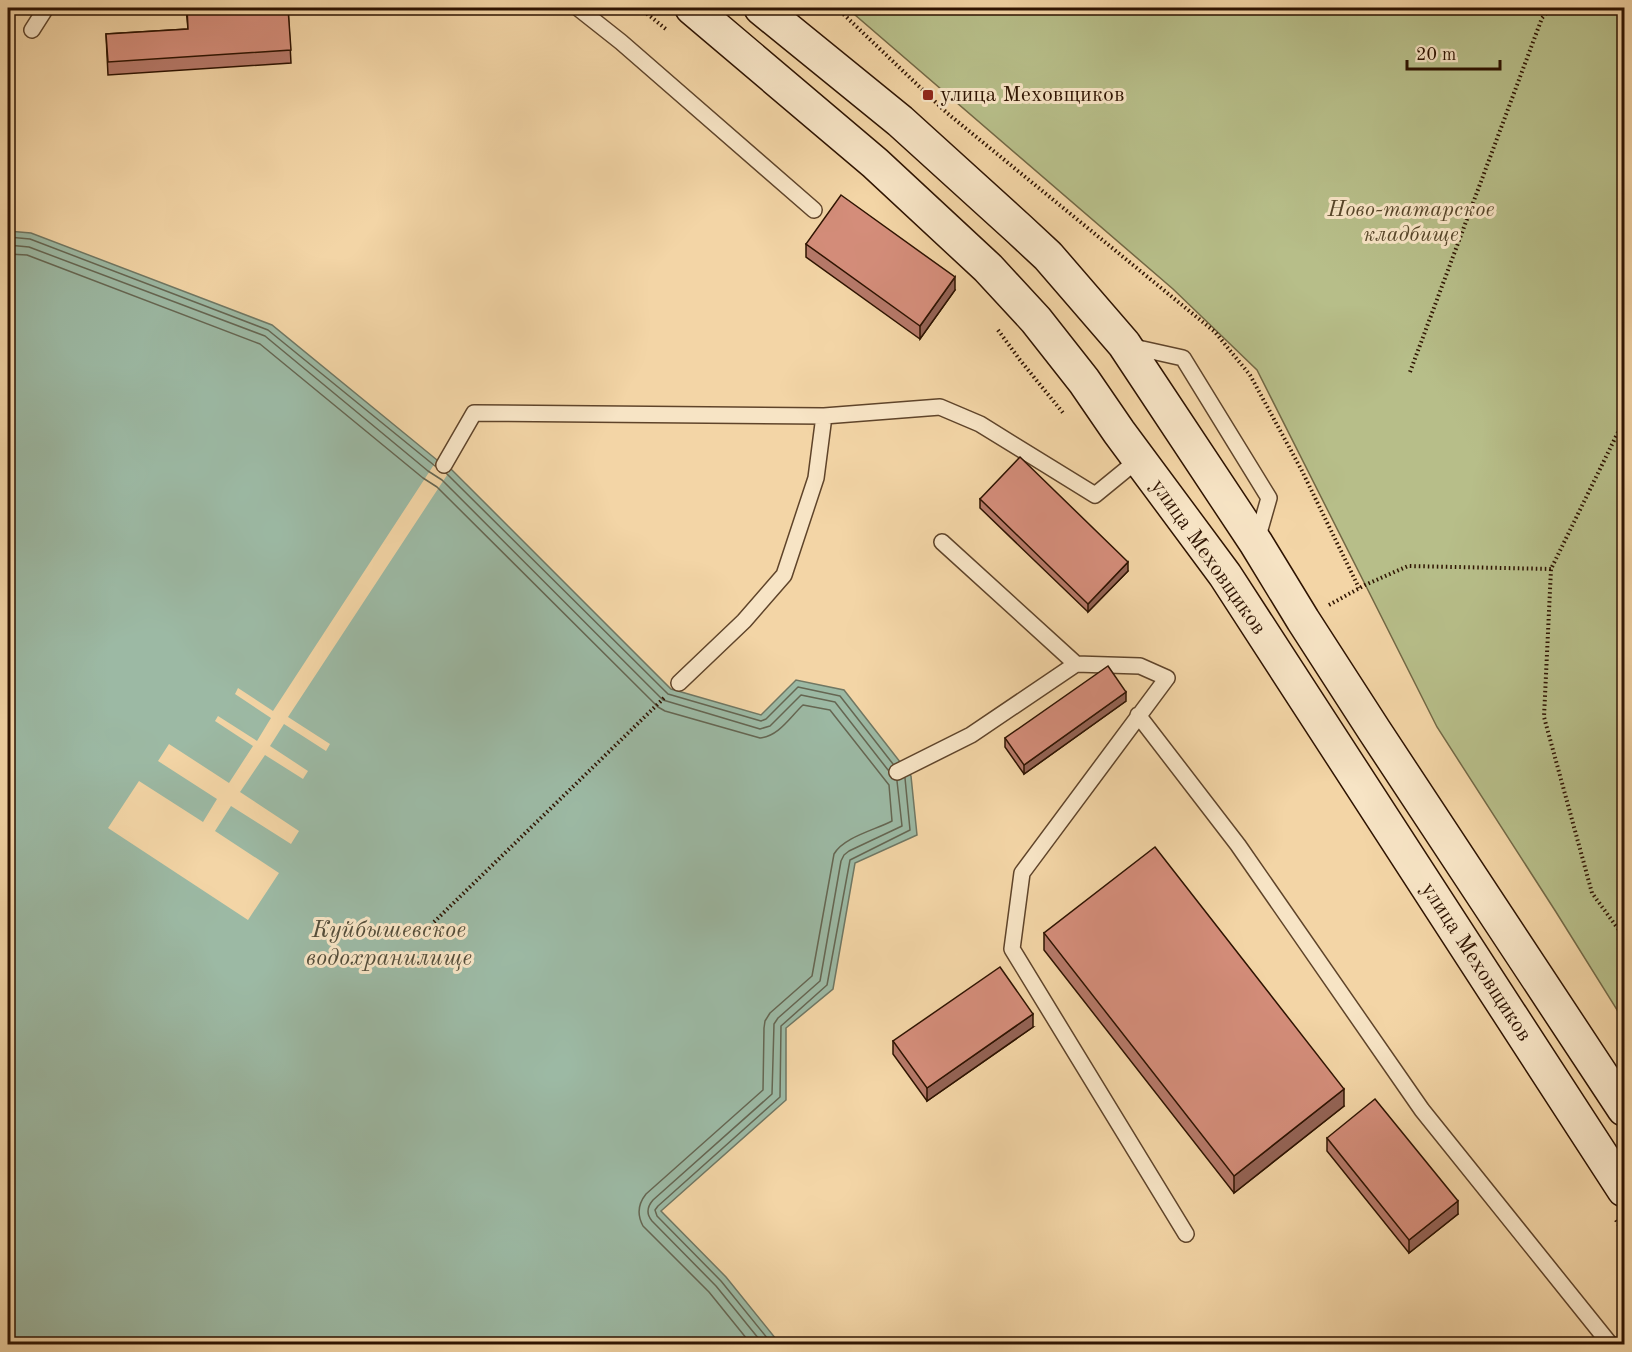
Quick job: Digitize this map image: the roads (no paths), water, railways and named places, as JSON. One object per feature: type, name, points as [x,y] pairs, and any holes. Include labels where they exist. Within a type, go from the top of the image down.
[{"type":"main road","name":"улица Меховщиков","points":[[692,8],[875,163],[988,268],[1036,320],[1084,381],[1225,575],[1618,1203]]},
{"type":"main road","name":"улица Меховщиков","points":[[761,8],[900,122],[1019,229],[1048,256],[1124,344],[1256,543],[1399,769],[1624,1109]]},
{"type":"lane","points":[[32,30],[46,8]]},
{"type":"lane","points":[[578,8],[621,42],[814,210]]},
{"type":"lane","points":[[444,465],[474,414],[824,416],[940,406],[980,424],[1095,495],[1139,459]]},
{"type":"lane","points":[[679,683],[744,621],[784,575],[816,478],[824,416]]},
{"type":"lane","points":[[942,542],[1076,664]]},
{"type":"lane","points":[[897,772],[971,735],[1076,664],[1140,666],[1167,678],[1022,873],[1012,949],[1186,1234]]},
{"type":"lane","points":[[1138,715],[1238,845],[1422,1110],[1610,1344]]},
{"type":"water","name":"Куйбышевское водохранилище","points":[[8,231],[31,233],[272,325],[451,469],[671,689],[761,715],[796,680],[844,690],[911,776],[917,835],[855,863],[833,989],[786,1028],[786,1100],[661,1211],[726,1277],[780,1344],[8,1344]]},
{"type":"place","name":"улица Меховщиков","points":[[928,95]]},
{"type":"park label","name":"Ново-татарское кладбище","points":[[1411,222]]}]
